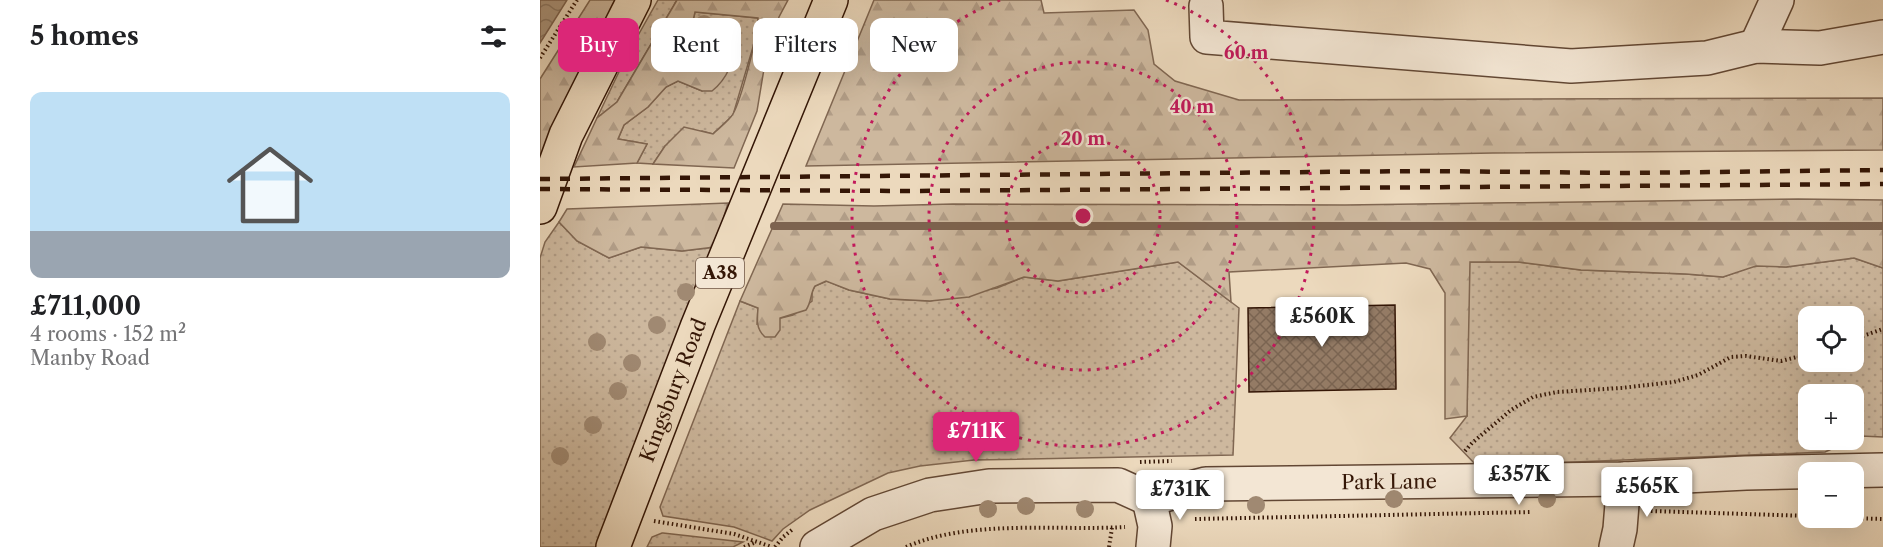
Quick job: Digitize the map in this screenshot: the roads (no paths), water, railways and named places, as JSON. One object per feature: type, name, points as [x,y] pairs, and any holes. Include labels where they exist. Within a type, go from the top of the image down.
[{"type":"highway","points":[[540,207],[566,135],[634,0]]},
{"type":"highway","name":"Kingsbury Road","points":[[613,547],[698,325],[831,0]]},
{"type":"street","points":[[1756,46],[1777,0]]},
{"type":"street","points":[[1206,6],[1207,37],[1571,66],[1707,58],[1756,46],[1820,48],[1883,38]]},
{"type":"street","name":"Park Lane","points":[[1152,524],[1206,484],[1623,495],[1746,473],[1883,470]]},
{"type":"street","points":[[817,547],[873,514],[930,495],[989,486],[1118,485],[1152,524]]},
{"type":"street","points":[[1616,547],[1623,495]]},
{"type":"water","points":[[540,0],[567,0],[540,43]]},
{"type":"waterway","points":[[774,226],[1883,226]]},
{"type":"railway","points":[[540,179],[1426,171],[1627,173],[1883,170]]},
{"type":"railway","points":[[540,189],[906,191],[1883,184]]}]
